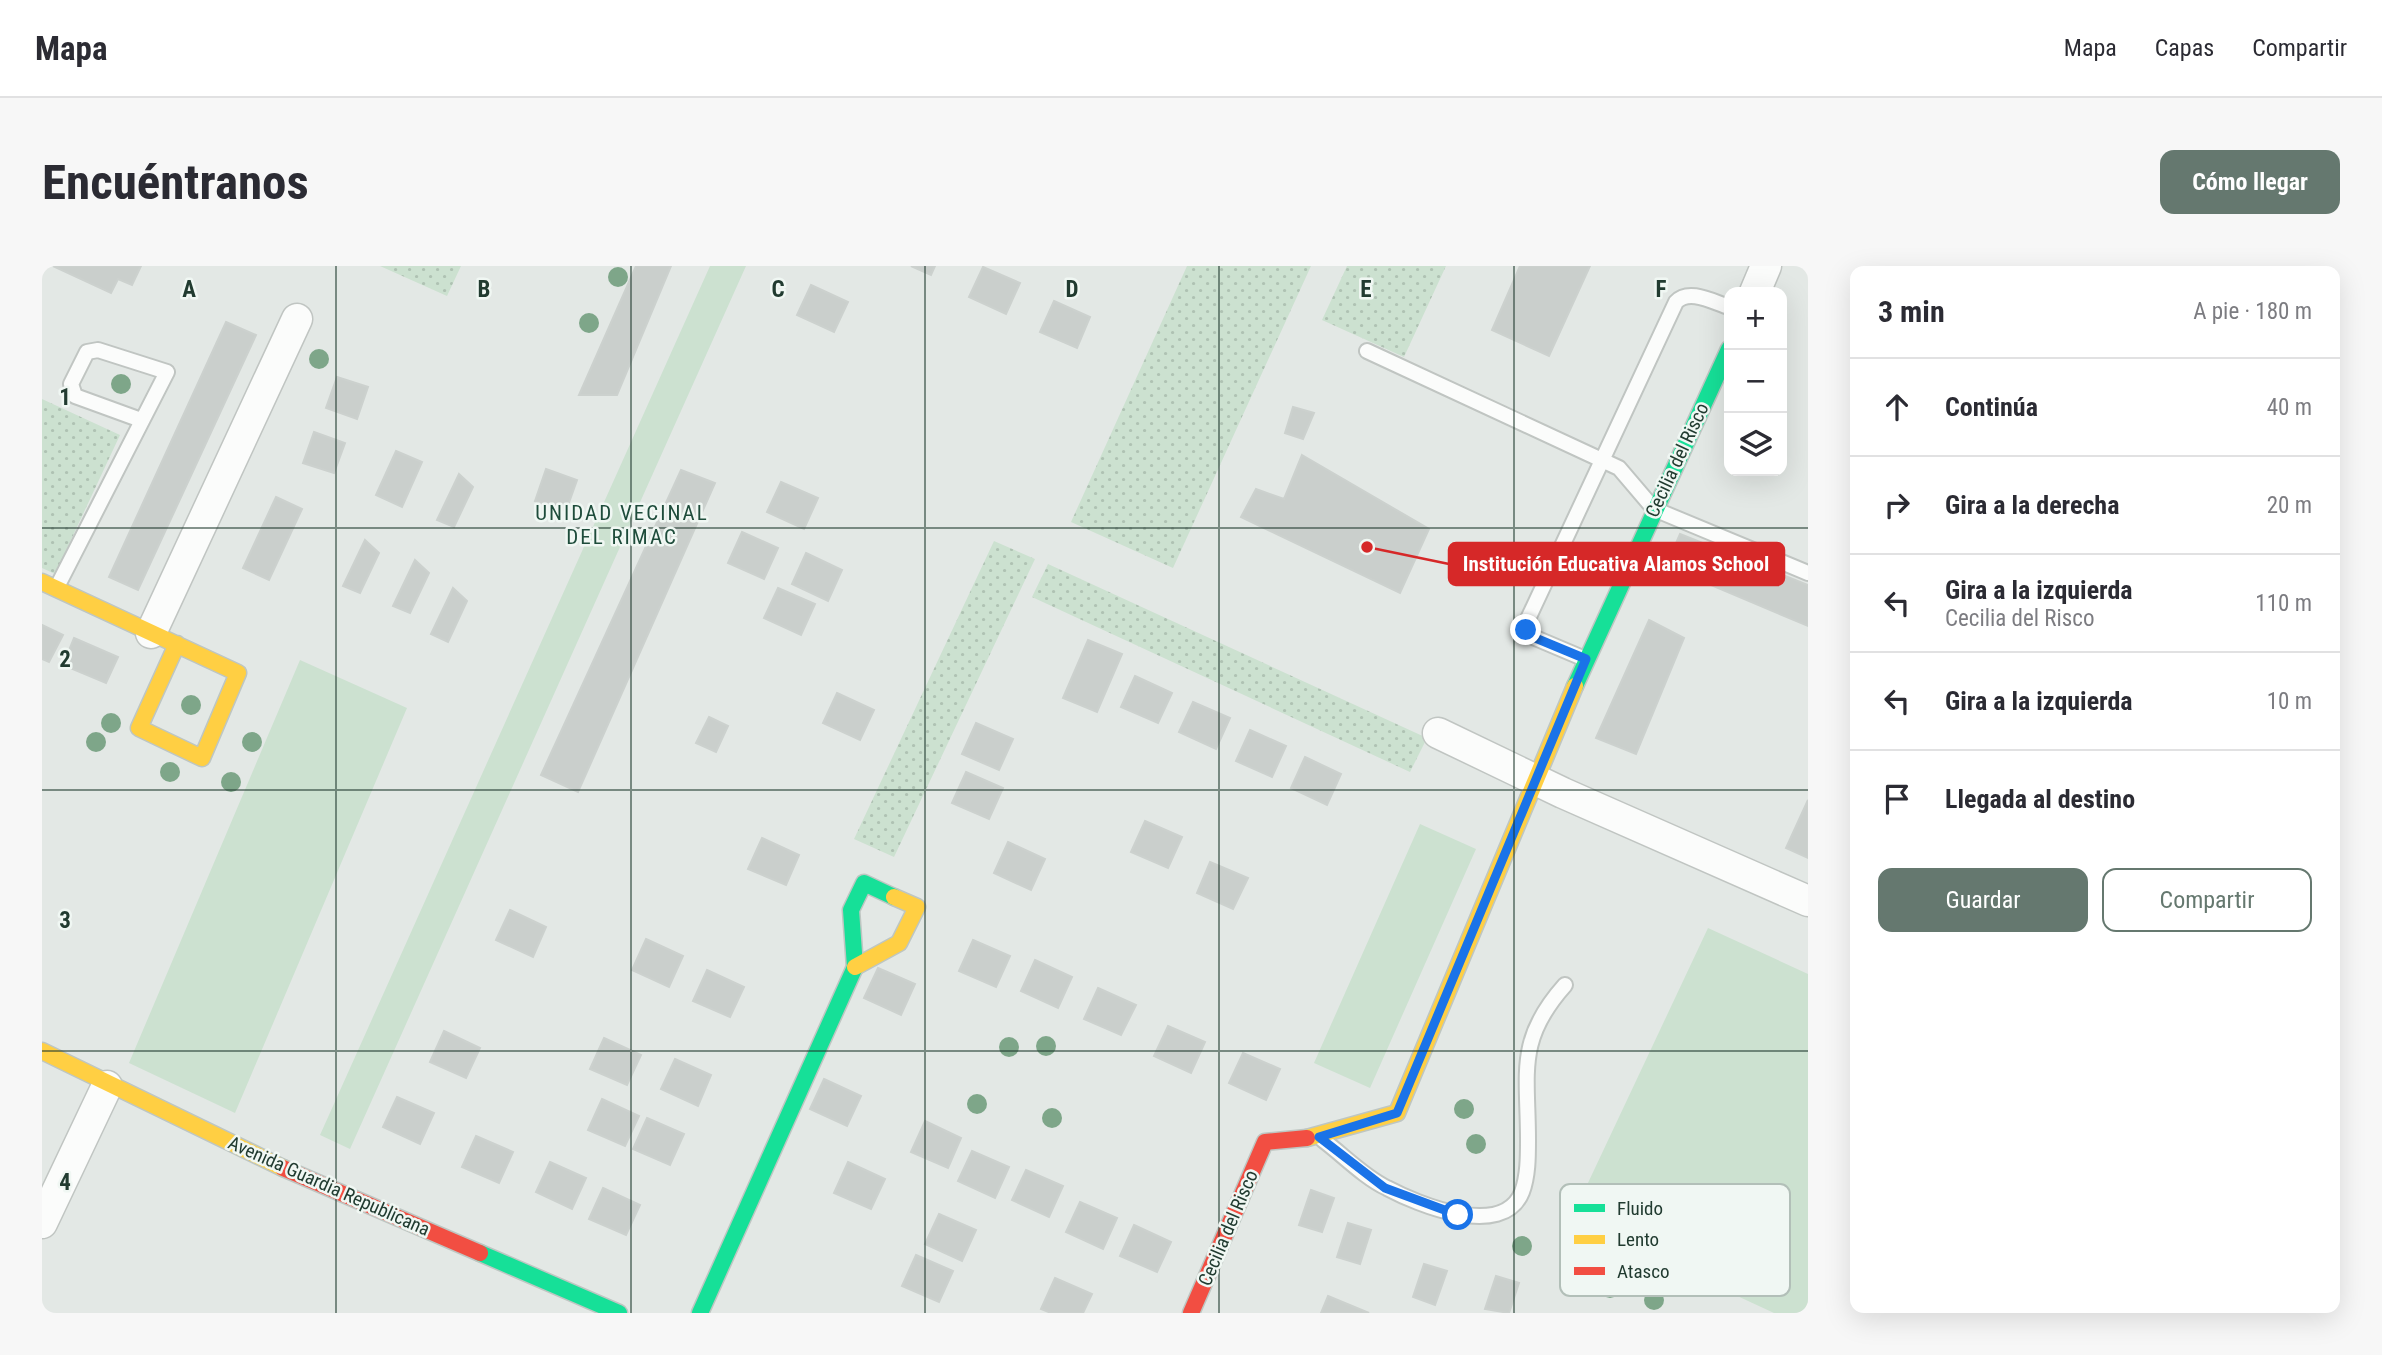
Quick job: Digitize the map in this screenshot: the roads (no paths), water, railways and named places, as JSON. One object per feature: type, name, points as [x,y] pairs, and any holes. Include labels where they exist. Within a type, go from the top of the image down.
[{"type":"street","points":[[1757,287],[1766,266]]},
{"type":"street","points":[[49,585],[164,638],[238,673],[202,758],[139,728],[164,638],[297,319]]},
{"type":"street","name":"Cecilia del Risco","points":[[1191,1313],[1265,1142],[1319,1137],[1397,1113],[1586,659],[1729,350]]},
{"type":"street","points":[[1438,733],[1535,780],[1808,901]]},
{"type":"street","points":[[700,1313],[855,967],[851,910],[864,883],[917,907],[899,943],[855,967]]},
{"type":"street","name":"Avenida Guardia Republicana","points":[[42,1051],[107,1086],[619,1313]]},
{"type":"street","points":[[42,1223],[107,1086]]},
{"type":"lane","points":[[1586,659],[1533,637],[1526,630],[1527,621],[1676,302],[1681,297],[1690,295],[1724,305]]},
{"type":"lane","points":[[49,585],[141,420],[167,372],[98,350],[87,352],[71,384],[75,396],[141,420]]},
{"type":"lane","points":[[1367,351],[1619,468],[1654,509],[1808,573]]},
{"type":"lane","points":[[1319,1137],[1385,1188],[1458,1215],[1480,1218],[1506,1210],[1521,1195],[1528,1163],[1526,1068],[1532,1033],[1549,1004],[1566,985]]},
{"type":"place","name":"Institución Educativa Alamos School","points":[[1367,547]]},
{"type":"district","name":"UNIDAD VECINAL DEL RIMAC","points":[[622,525]]}]
